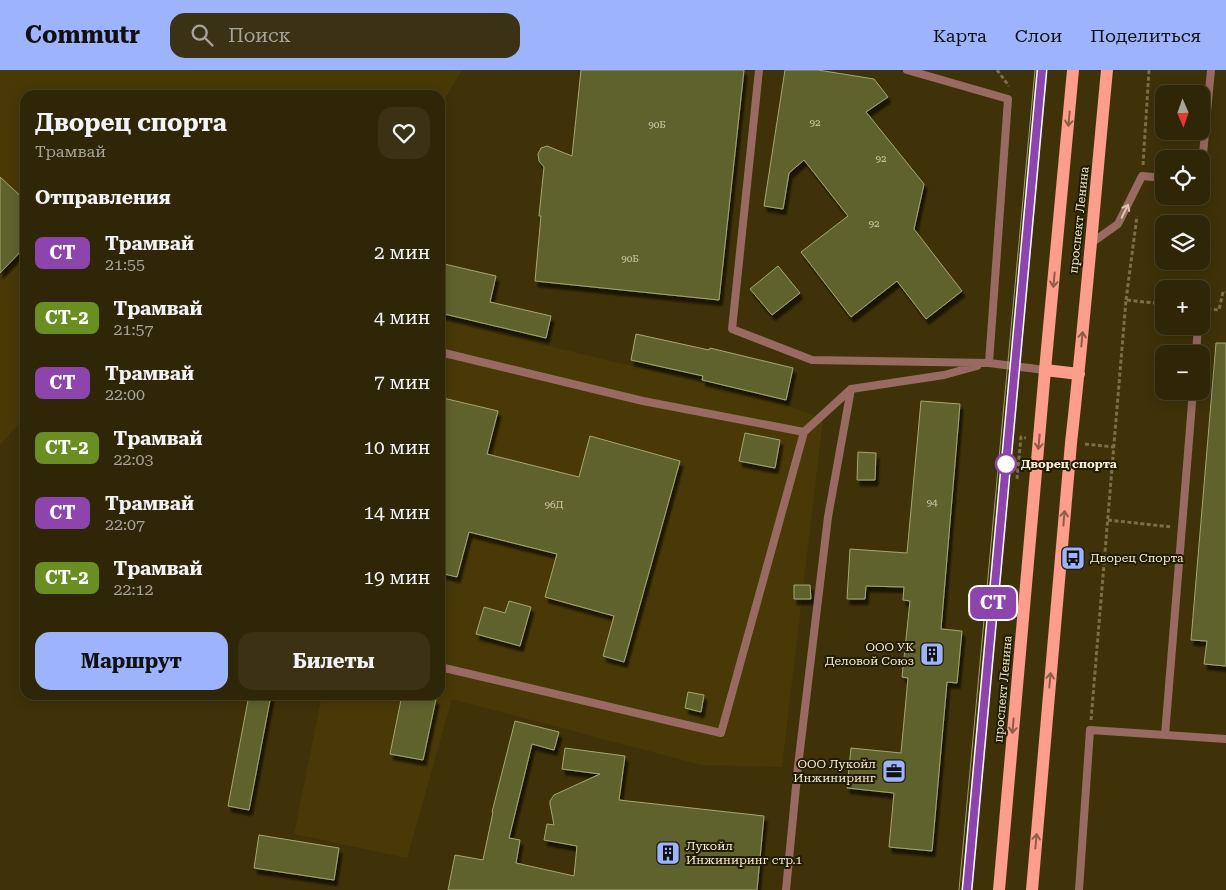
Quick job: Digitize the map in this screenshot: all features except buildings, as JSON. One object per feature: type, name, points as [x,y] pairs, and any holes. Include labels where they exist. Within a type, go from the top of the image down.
[{"type":"main road","name":"проспект Ленина","points":[[999,890],[1045,370],[1074,70]]},
{"type":"main road","name":"проспект Ленина","points":[[1032,890],[1071,443],[1108,70]]},
{"type":"main road","points":[[1045,370],[1078,374]]},
{"type":"lane","points":[[760,70],[732,329],[812,360],[989,363],[1045,370]]},
{"type":"lane","points":[[907,70],[1008,99],[989,363]]},
{"type":"lane","points":[[1203,150],[1211,70]]},
{"type":"lane","points":[[1090,244],[1118,224],[1142,176],[1155,177]]},
{"type":"lane","points":[[445,353],[643,401],[804,432]]},
{"type":"lane","points":[[445,668],[721,733],[804,432],[851,389],[944,374],[989,363]]},
{"type":"lane","points":[[786,890],[798,766],[828,517],[851,389]]},
{"type":"lane","points":[[1165,735],[1192,400]]},
{"type":"lane","points":[[1079,890],[1090,730],[1226,739]]},
{"type":"path","points":[[1142,176],[1149,70]]},
{"type":"path","points":[[1090,730],[1126,300],[1137,214]]},
{"type":"path","points":[[1210,309],[1219,310],[1223,292],[1226,292]]},
{"type":"path","points":[[1126,300],[1155,303]]},
{"type":"path","points":[[1108,520],[1183,529]]},
{"type":"shaded area","points":[[0,70],[462,70],[445,98],[445,90],[20,90],[20,423],[0,445]]},
{"type":"shaded area","points":[[445,321],[773,400],[823,419],[782,767],[701,765],[452,699],[407,858],[294,834],[321,700],[445,700]]},
{"type":"tram line","points":[[959,890],[1035,70]]},
{"type":"tram line","points":[[1031,195],[1042,70]]},
{"type":"tram line","name":"СТ","points":[[967,890],[1042,70]]},
{"type":"tram line","points":[[967,890],[1012,405]]},
{"type":"place","name":"Дворец спорта","points":[[1006,464]]},
{"type":"place","name":"Дворец Спорта","points":[[1073,558]]},
{"type":"place","name":"ООО УК Деловой Союз","points":[[932,654]]},
{"type":"place","name":"ООО Лукойл Инжиниринг","points":[[894,771]]},
{"type":"place","name":"Лукойл Инжиниринг стр.1","points":[[668,853]]}]
